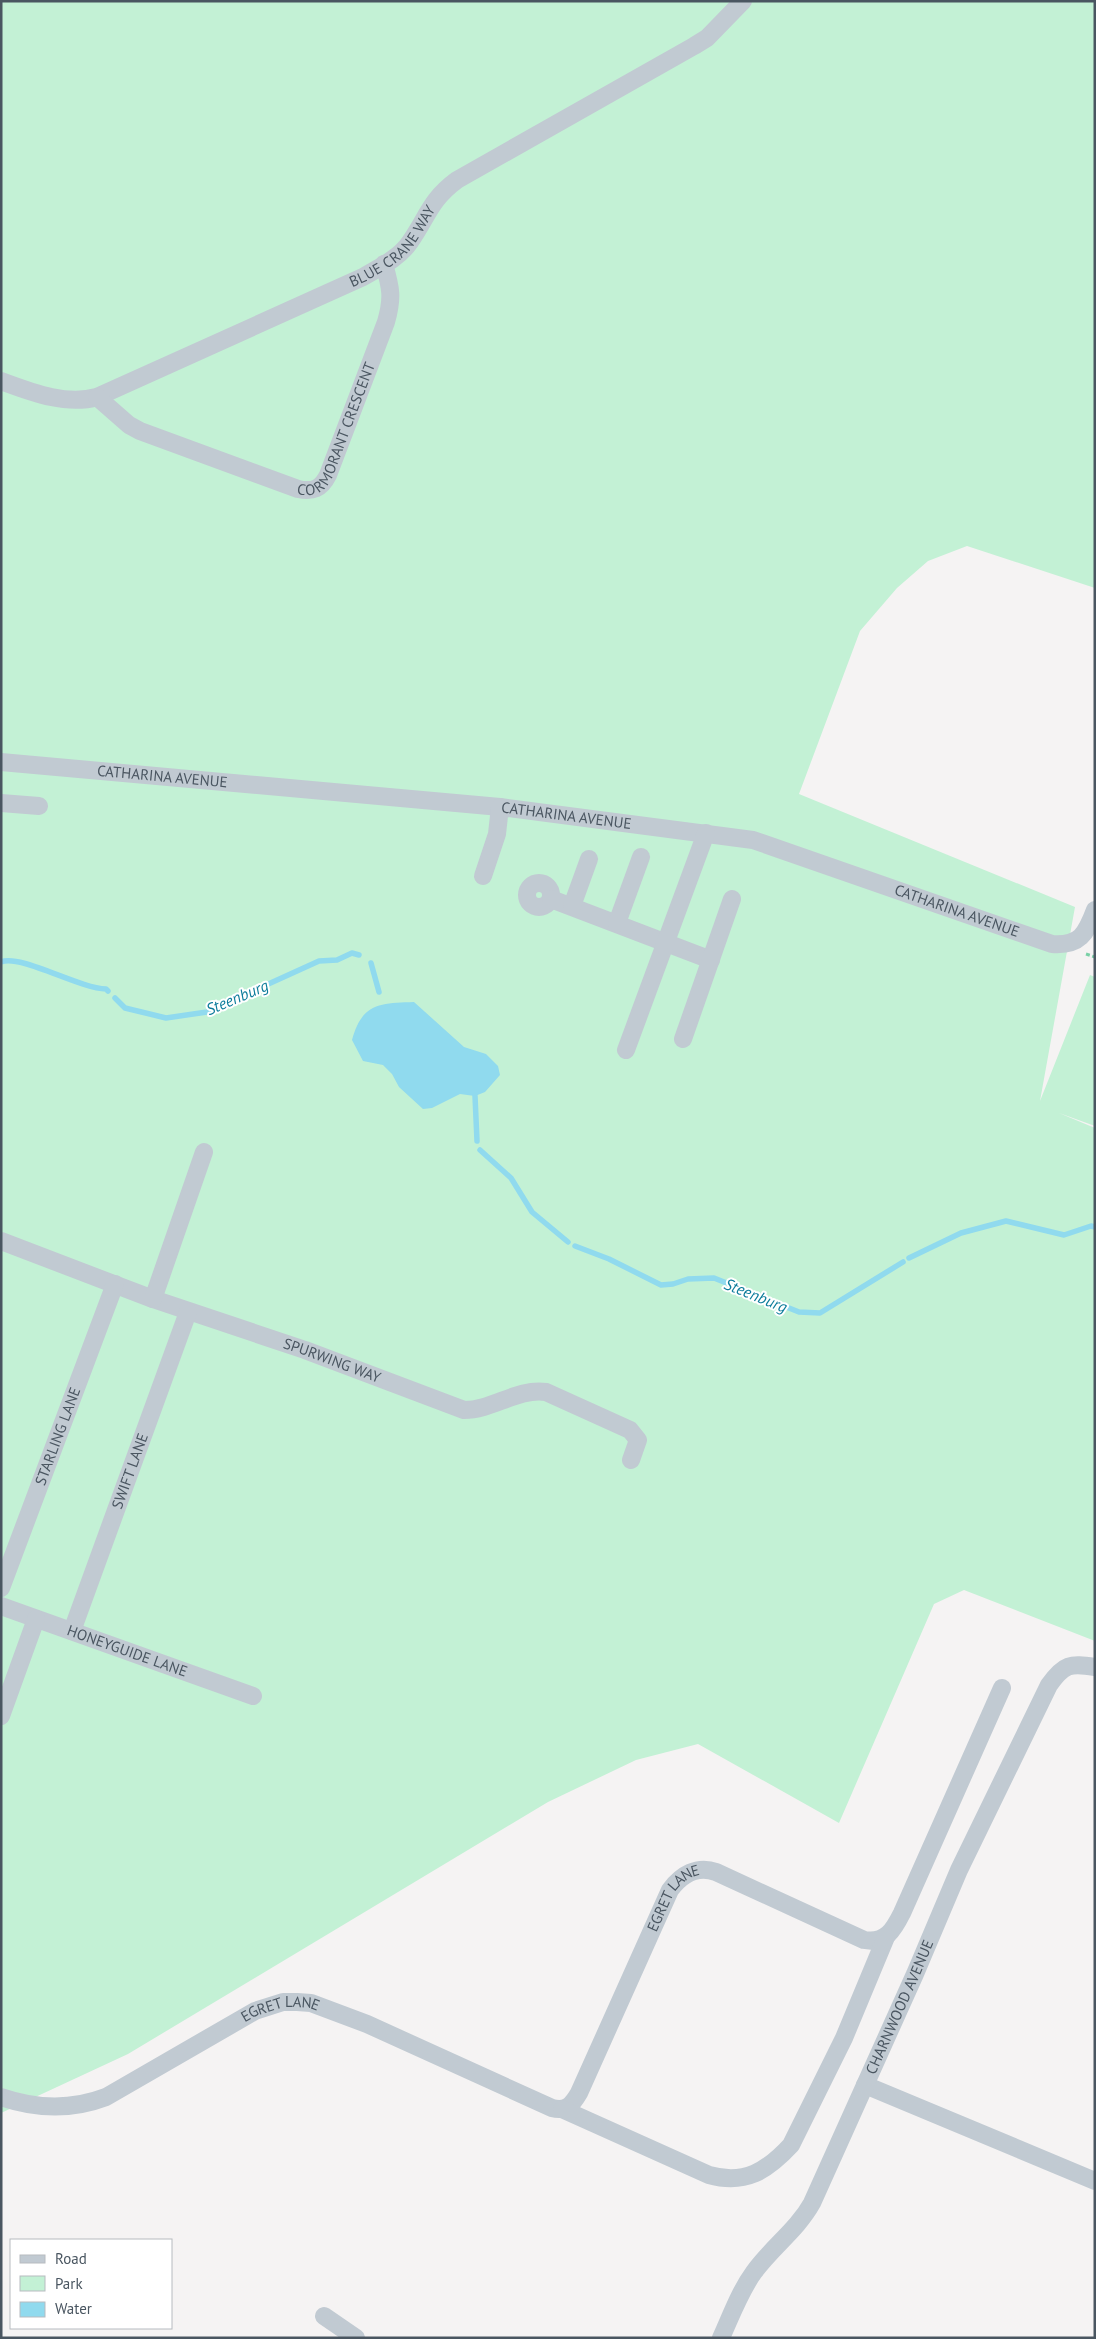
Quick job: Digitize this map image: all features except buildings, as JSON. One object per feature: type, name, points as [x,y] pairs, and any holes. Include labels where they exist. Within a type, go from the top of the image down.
[{"type":"street","name":"BLUE CRANE WAY","points":[[1,381],[54,398],[72,400],[98,397],[363,277],[401,252],[410,242],[436,198],[450,185],[707,38],[743,1]]},
{"type":"street","name":"CORMORANT CRESCENT","points":[[98,397],[129,424],[140,430],[298,489],[308,491],[316,489],[324,483],[328,475],[386,322],[392,298],[391,287],[384,264]]},
{"type":"street","name":"CATHARINA AVENUE","points":[[1,762],[500,807],[753,840],[1052,944],[1068,944],[1079,938],[1089,926],[1095,910]]},
{"type":"street","points":[[1,803],[39,806]]},
{"type":"street","points":[[483,876],[497,834],[500,807]]},
{"type":"street","points":[[626,1050],[706,833]]},
{"type":"street","points":[[617,923],[641,857]]},
{"type":"street","points":[[572,906],[589,859]]},
{"type":"street","points":[[551,899],[711,960]]},
{"type":"street","points":[[683,1039],[732,899]]},
{"type":"street","points":[[153,1299],[204,1152]]},
{"type":"street","name":"SPURWING WAY","points":[[1,1241],[188,1312],[305,1350],[464,1410],[483,1408],[532,1390],[546,1392],[630,1430],[638,1440],[631,1460]]},
{"type":"street","name":"STARLING LANE","points":[[1,1588],[115,1284]]},
{"type":"street","name":"SWIFT LANE","points":[[72,1632],[188,1312]]},
{"type":"street","name":"HONEYGUIDE LANE","points":[[1,1606],[253,1696]]},
{"type":"street","points":[[1,1716],[36,1619]]},
{"type":"street","name":"CHARNWOOD AVENUE","points":[[721,2338],[744,2288],[754,2272],[800,2223],[808,2209],[930,1942],[959,1870],[1049,1685],[1063,1668],[1075,1665],[1095,1667]]},
{"type":"street","name":"EGRET LANE","points":[[1,2097],[44,2106],[65,2106],[91,2102],[106,2097],[255,2011],[283,2002],[310,2003],[367,2024],[552,2108],[562,2109],[709,2175],[730,2180],[756,2173],[774,2162],[791,2145],[844,2038],[886,1937],[894,1928],[902,1913],[1002,1688]]},
{"type":"street","name":"EGRET LANE","points":[[562,2109],[571,2106],[575,2100],[670,1890],[686,1874],[710,1870],[864,1940],[873,1941],[886,1937]]},
{"type":"street","points":[[865,2085],[1095,2181]]},
{"type":"street","points":[[324,2316],[356,2338]]},
{"type":"green space","points":[[1,1],[1095,1],[1095,588],[967,546],[928,561],[897,588],[860,631],[799,794],[1075,907],[1040,1101],[1090,975],[1095,977],[1095,1126],[1059,1113],[1095,1128],[1095,1641],[964,1590],[934,1604],[839,1823],[698,1744],[636,1760],[548,1802],[128,2054],[1,2113]]},
{"type":"water","points":[[414,1002],[464,1047],[486,1054],[498,1066],[500,1075],[485,1092],[475,1096],[460,1094],[432,1108],[423,1109],[399,1087],[392,1074],[383,1065],[363,1061],[352,1040],[356,1028],[367,1012],[391,1003]]},
{"type":"waterway","name":"Steenburg","points":[[115,998],[125,1008],[166,1018],[207,1012],[319,961],[337,960],[352,953],[359,955]]},
{"type":"waterway","name":"Steenburg","points":[[1,962],[22,963],[108,991]]},
{"type":"waterway","name":"Steenburg","points":[[371,963],[379,992]]},
{"type":"waterway","name":"Steenburg","points":[[475,1096],[477,1141]]},
{"type":"waterway","name":"Steenburg","points":[[480,1150],[511,1178],[532,1212],[568,1242]]},
{"type":"waterway","name":"Steenburg","points":[[909,1258],[961,1233],[1006,1221],[1064,1235],[1091,1226],[1095,1227]]},
{"type":"waterway","name":"Steenburg","points":[[575,1246],[609,1259],[661,1285],[673,1284],[688,1279],[714,1278],[799,1312],[820,1313],[903,1262]]}]
